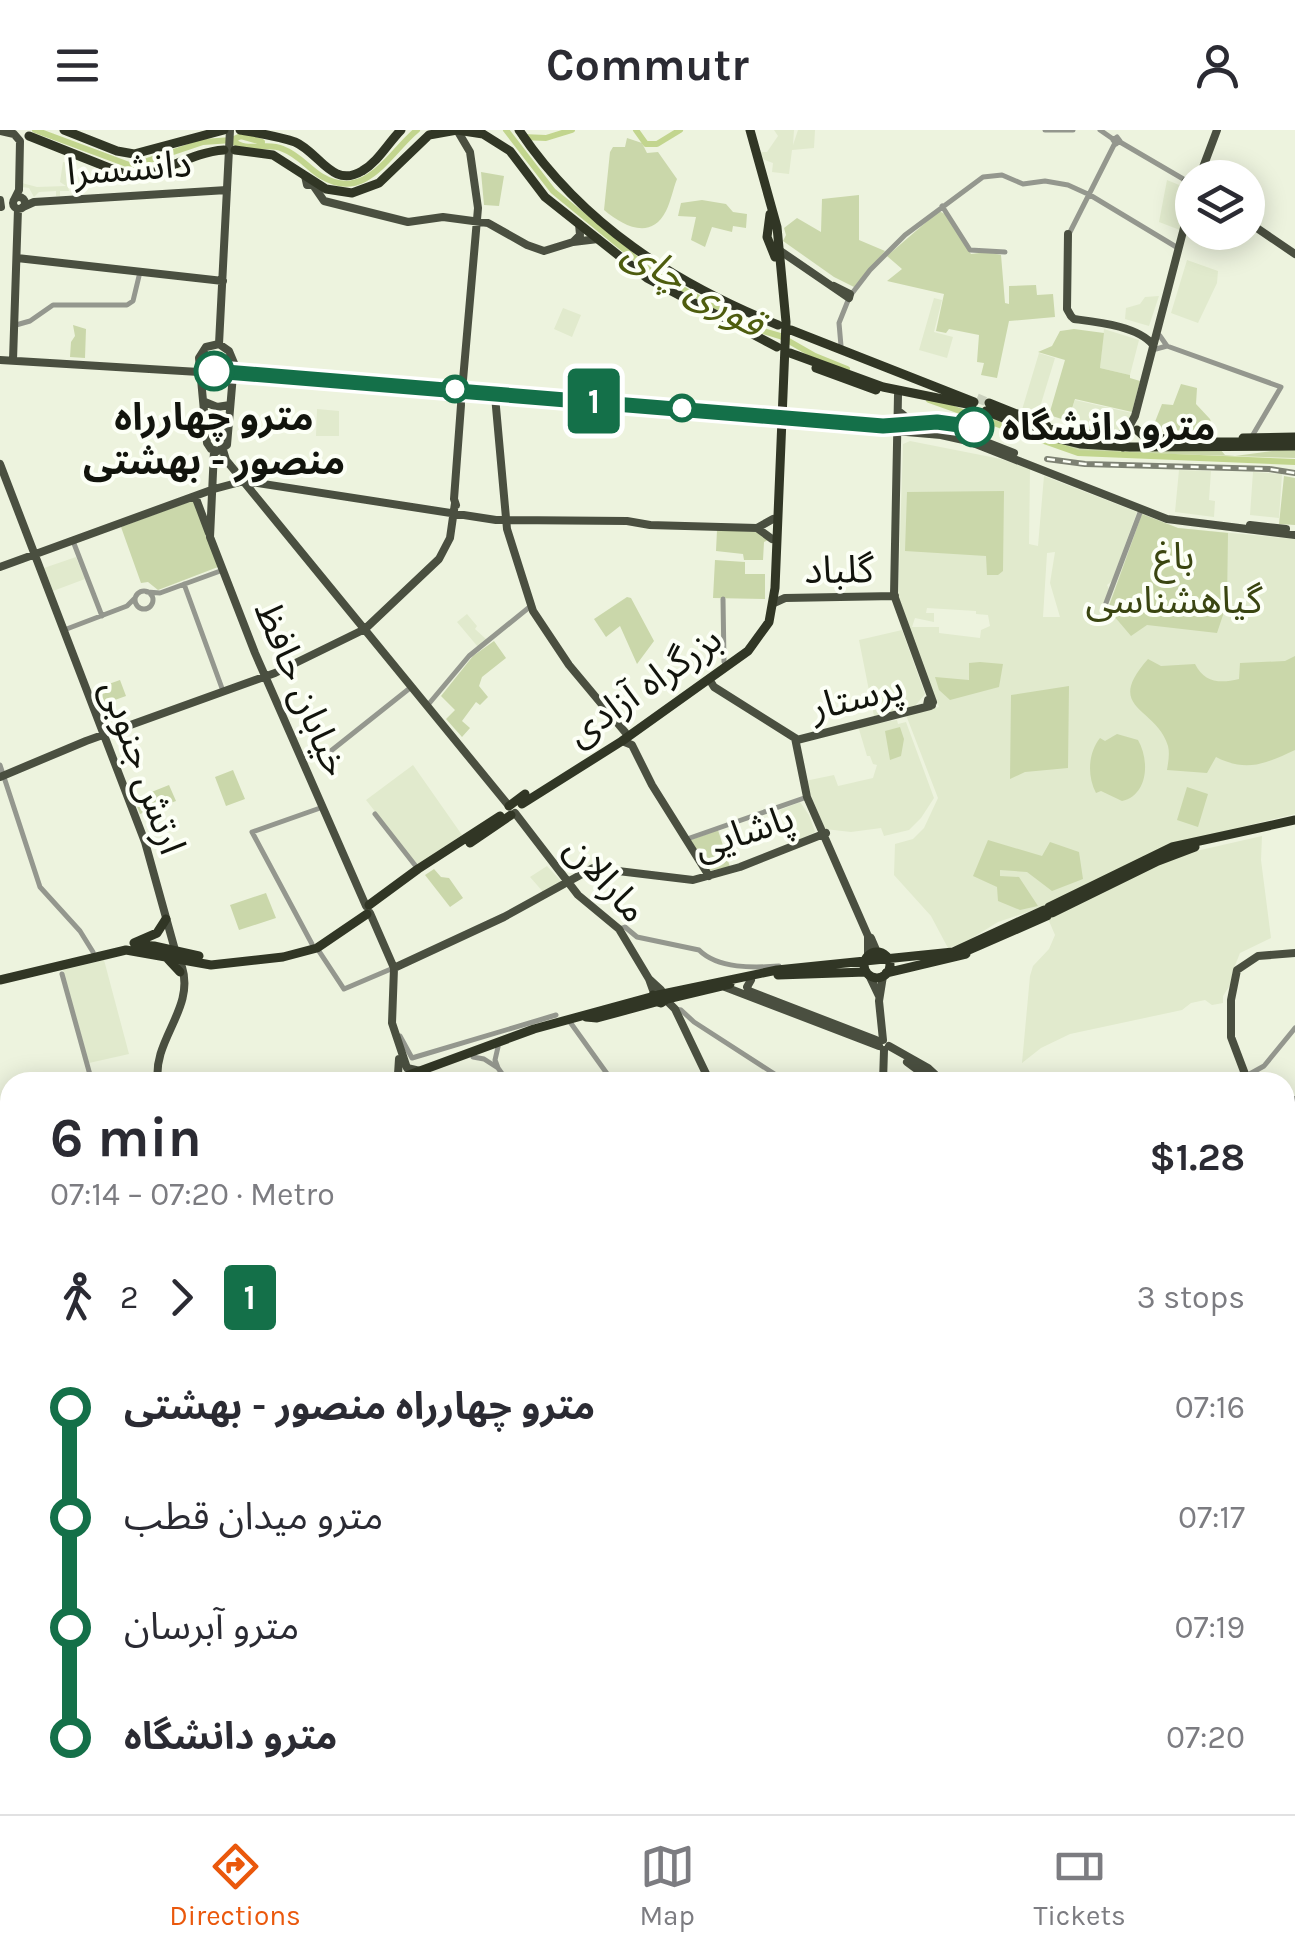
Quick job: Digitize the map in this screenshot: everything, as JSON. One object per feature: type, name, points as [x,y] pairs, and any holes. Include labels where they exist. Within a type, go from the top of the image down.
[{"type":"highway","points":[[64,130],[126,154],[145,152],[205,130]]},
{"type":"highway","points":[[174,141],[228,130]]},
{"type":"highway","points":[[240,130],[294,142]]},
{"type":"highway","points":[[255,130],[294,142],[338,175],[353,175],[393,149],[401,155]]},
{"type":"highway","points":[[519,130],[558,183],[646,257],[712,295],[842,346],[906,377]]},
{"type":"highway","points":[[748,130],[770,214],[773,231],[767,237],[777,250],[784,354],[781,403]]},
{"type":"highway","points":[[388,176],[401,155],[428,133],[474,131],[510,151],[533,186],[624,260],[708,312],[779,352],[878,391],[900,395],[906,377]]},
{"type":"highway","points":[[21,134],[132,177],[202,152],[229,150],[271,158],[293,166],[306,180],[358,201],[388,176],[414,146],[436,132]]},
{"type":"highway","points":[[373,162],[399,133]]},
{"type":"highway","points":[[399,133],[395,148],[401,155]]},
{"type":"highway","points":[[624,260],[635,256],[634,248]]},
{"type":"highway","points":[[636,269],[639,259],[646,257]]},
{"type":"highway","points":[[783,322],[806,336],[974,402],[956,403],[883,387],[784,354]]},
{"type":"highway","points":[[806,336],[877,363]]},
{"type":"highway","name":"بزرگراه آزادی","points":[[624,736],[746,646],[759,632],[766,616],[774,595],[772,519],[784,354]]},
{"type":"highway","points":[[830,367],[878,391]]},
{"type":"highway","points":[[987,407],[1064,441],[1111,442],[1125,434]]},
{"type":"highway","points":[[987,407],[1040,428],[1096,441],[1295,442]]},
{"type":"highway","points":[[987,407],[1055,432],[1123,447],[1204,440]]},
{"type":"highway","points":[[776,489],[780,420]]},
{"type":"highway","points":[[1137,430],[1143,444]]},
{"type":"highway","points":[[1123,447],[1120,442],[1125,434]]},
{"type":"highway","points":[[1235,440],[1295,442]]},
{"type":"highway","points":[[1143,444],[1295,442]]},
{"type":"highway","name":"بزرگراه آزادی","points":[[511,810],[755,645],[769,622],[774,595],[776,489]]},
{"type":"highway","points":[[368,909],[418,869],[511,810]]},
{"type":"highway","points":[[868,963],[955,959],[1172,847],[1295,822]]},
{"type":"highway","points":[[135,947],[178,959],[225,963],[315,946],[453,848]]},
{"type":"highway","points":[[35,970],[61,968],[135,947],[158,933],[165,915]]},
{"type":"highway","points":[[135,947],[178,959],[186,966],[192,958]]},
{"type":"highway","points":[[0,978],[93,952],[135,947],[225,963]]},
{"type":"highway","points":[[417,1072],[518,1030],[680,992],[781,971],[915,960],[970,948]]},
{"type":"highway","points":[[868,963],[885,974]]},
{"type":"highway","points":[[432,1072],[589,1014],[725,983],[781,971],[868,963],[889,963],[885,974]]},
{"type":"highway","points":[[885,974],[898,964]]},
{"type":"highway","points":[[672,1010],[680,992]]},
{"type":"main road","points":[[219,344],[228,130]]},
{"type":"main road","points":[[456,130],[465,140],[473,162],[479,221]]},
{"type":"main road","points":[[1205,160],[1220,130]]},
{"type":"main road","points":[[0,131],[21,134],[19,190],[10,207],[17,258],[14,359]]},
{"type":"main road","points":[[2,776],[266,676],[364,629],[439,559],[450,538],[479,221],[480,189],[467,140],[474,131]]},
{"type":"main road","points":[[138,194],[148,174]]},
{"type":"main road","points":[[306,180],[324,201],[358,201],[408,222],[443,217],[479,221],[538,250],[598,239]]},
{"type":"main road","points":[[19,190],[34,202]]},
{"type":"main road","name":"دانشسرا","points":[[34,202],[227,190]]},
{"type":"main road","points":[[10,207],[34,202]]},
{"type":"main road","points":[[574,242],[580,235],[579,224]]},
{"type":"main road","points":[[1265,233],[1294,253]]},
{"type":"main road","points":[[1068,234],[1068,310],[1074,320],[1102,322],[1154,339]]},
{"type":"main road","points":[[777,250],[847,295]]},
{"type":"main road","points":[[1125,434],[1131,427],[1177,250]]},
{"type":"main road","points":[[1137,430],[1154,339],[1181,250]]},
{"type":"main road","points":[[17,258],[223,281]]},
{"type":"main road","points":[[219,344],[232,356],[233,374],[227,444],[217,453],[207,442],[199,372],[201,352],[209,345],[219,344]]},
{"type":"main road","points":[[0,360],[199,372]]},
{"type":"main road","points":[[233,374],[450,392],[464,399],[495,396],[886,430],[900,435],[916,431],[964,440],[1172,516],[1295,532]]},
{"type":"main road","points":[[895,596],[900,395]]},
{"type":"main road","points":[[900,395],[900,435]]},
{"type":"main road","points":[[495,396],[509,540],[540,623],[632,745],[709,876]]},
{"type":"main road","points":[[205,402],[230,410]]},
{"type":"main road","points":[[206,414],[230,410]]},
{"type":"main road","points":[[901,413],[916,431]]},
{"type":"main road","name":"مارالان","points":[[217,453],[568,882],[588,905],[620,929],[672,1010]]},
{"type":"main road","name":"خیابان حافظ","points":[[217,453],[210,537],[392,968]]},
{"type":"main road","name":"ارتش جنوبی","points":[[0,467],[67,642]]},
{"type":"main road","points":[[1064,476],[1141,510],[1190,524],[1295,532]]},
{"type":"main road","points":[[242,480],[452,509]]},
{"type":"main road","points":[[0,565],[242,480],[507,519],[757,528],[772,519]]},
{"type":"main road","points":[[195,496],[210,537]]},
{"type":"main road","points":[[757,528],[772,539]]},
{"type":"main road","name":"ارتش جنوبی","points":[[34,554],[144,841],[178,959]]},
{"type":"main road","name":"گلباد","points":[[774,595],[895,596]]},
{"type":"main road","name":"پرستار","points":[[796,739],[928,704],[928,685],[895,596]]},
{"type":"main road","points":[[708,679],[714,687],[796,739],[809,792],[879,996],[883,1072]]},
{"type":"main road","points":[[796,739],[807,797],[824,834]]},
{"type":"main road","name":"پاشایی","points":[[392,968],[599,868],[678,880],[709,876],[824,834]]},
{"type":"main road","points":[[1247,1072],[1231,1038],[1232,1005],[1240,971],[1266,957],[1294,954]]},
{"type":"main road","points":[[157,1072],[159,1054],[185,997],[178,959]]},
{"type":"main road","points":[[879,996],[898,964]]},
{"type":"main road","points":[[392,968],[389,1027],[403,1068]]},
{"type":"main road","points":[[392,968],[392,1022],[401,1046],[403,1068],[400,1072]]},
{"type":"main road","points":[[879,996],[885,974]]},
{"type":"main road","points":[[751,980],[749,990],[884,1046],[932,1072]]},
{"type":"main road","points":[[725,983],[884,1046],[920,1072]]},
{"type":"main road","points":[[672,1010],[703,1072]]},
{"type":"main road","points":[[403,1068],[420,1071]]},
{"type":"street","points":[[1045,130],[1073,130]]},
{"type":"street","points":[[1100,130],[1175,171]]},
{"type":"street","points":[[1068,234],[1116,141]]},
{"type":"street","points":[[842,346],[839,323],[847,295],[905,235],[983,177],[995,175],[1023,184],[1056,182],[1090,195],[1175,246]]},
{"type":"street","points":[[942,206],[972,250],[1005,252]]},
{"type":"street","points":[[16,326],[54,305],[128,305],[140,272]]},
{"type":"street","points":[[1154,339],[1281,387],[1251,438]]},
{"type":"street","points":[[1154,339],[1167,346]]},
{"type":"street","points":[[1106,603],[1141,510]]},
{"type":"street","points":[[74,541],[102,616]]},
{"type":"street","points":[[64,630],[128,606],[140,592],[160,593],[223,570]]},
{"type":"street","points":[[184,584],[223,690]]},
{"type":"street","points":[[147,592],[152,602]]},
{"type":"street","points":[[128,606],[148,608],[160,593]]},
{"type":"street","points":[[135,598],[140,608]]},
{"type":"street","points":[[723,599],[724,662]]},
{"type":"street","points":[[427,706],[470,656],[532,604]]},
{"type":"street","points":[[327,754],[410,688]]},
{"type":"street","points":[[0,765],[44,894],[80,931],[93,952]]},
{"type":"street","points":[[685,839],[807,797]]},
{"type":"street","points":[[323,807],[252,832],[344,990],[392,968]]},
{"type":"street","points":[[375,814],[418,869]]},
{"type":"street","points":[[620,929],[625,928],[636,937],[700,950],[705,956],[729,964],[781,971]]},
{"type":"street","points":[[61,968],[89,1072]]},
{"type":"street","points":[[378,975],[392,980]]},
{"type":"street","points":[[672,1010],[681,1010],[772,1072]]},
{"type":"street","points":[[401,1046],[412,1058],[472,1038],[518,1030],[556,1015]]},
{"type":"street","points":[[570,1022],[606,1072]]},
{"type":"street","points":[[1259,1072],[1295,1030]]},
{"type":"street","points":[[1261,1072],[1295,1030]]},
{"type":"street","points":[[498,1048],[495,1056],[501,1072]]},
{"type":"street","points":[[473,1057],[498,1068]]},
{"type":"shaded area","points":[[774,130],[794,130],[793,145],[798,130],[815,130],[814,148],[792,150],[789,174],[772,172],[773,163],[762,159],[760,152],[767,152],[778,136]]},
{"type":"shaded area","points":[[63,162],[70,163],[69,191],[60,191],[60,196],[56,196],[56,191],[39,192],[34,197],[29,188],[22,187],[22,183],[66,186],[60,182]]},
{"type":"shaded area","points":[[1167,180],[1175,183],[1175,228],[1159,222]]},
{"type":"shaded area","points":[[1187,260],[1218,271],[1217,283],[1198,323],[1171,313]]},
{"type":"shaded area","points":[[1159,296],[1149,326],[1125,319],[1126,308],[1140,304],[1145,297]]},
{"type":"shaded area","points":[[934,298],[942,300],[934,332],[953,337],[947,358],[919,350]]},
{"type":"shaded area","points":[[563,308],[581,315],[572,337],[554,329]]},
{"type":"shaded area","points":[[1104,329],[1139,340],[1130,375],[1100,368]]},
{"type":"shaded area","points":[[1039,353],[1055,358],[1036,420],[1021,413]]},
{"type":"shaded area","points":[[1075,400],[1132,413],[1129,426],[1119,434],[1065,429]]},
{"type":"shaded area","points":[[579,407],[602,409],[610,436],[577,437]]},
{"type":"shaded area","points":[[317,409],[339,411],[339,436],[316,436]]},
{"type":"shaded area","points":[[910,441],[1001,459],[1030,469],[1029,544],[1038,546],[1044,476],[1137,512],[1112,581],[1107,585],[1104,602],[1109,604],[1142,514],[1178,528],[1295,539],[1295,814],[1168,845],[1048,905],[1183,854],[1262,836],[1261,860],[1271,938],[1240,953],[1223,1003],[1212,1005],[1205,1000],[1182,1010],[1070,1034],[1041,1048],[1022,1063],[1030,976],[1055,935],[1043,907],[998,922],[948,948],[931,916],[894,875],[895,844],[913,839],[924,828],[938,798],[906,715],[939,707],[898,602],[903,444]],"holes":[[[1055,552],[1050,583],[1060,617],[1043,617],[1047,553]],[[927,608],[976,611],[988,615],[990,626],[981,630],[980,638],[939,633],[939,627],[912,627],[915,618],[934,622],[934,613],[926,613]]]},
{"type":"shaded area","points":[[1179,470],[1211,471],[1209,500],[1215,501],[1214,517],[1175,512]]},
{"type":"shaded area","points":[[1253,472],[1282,474],[1279,518],[1250,515]]},
{"type":"shaded area","points":[[76,557],[85,579],[53,591],[44,568]]},
{"type":"shaded area","points":[[467,614],[487,640],[478,647],[457,622]]},
{"type":"shaded area","points":[[902,630],[925,694],[915,706],[874,716],[859,640]]},
{"type":"shaded area","points":[[897,720],[898,724],[906,722],[934,798],[921,818],[909,830],[884,836],[881,828],[851,832],[825,829],[805,781],[834,775],[838,786],[873,778],[877,765],[867,756],[858,726]]},
{"type":"shaded area","points":[[413,765],[462,835],[417,865],[366,800]]},
{"type":"shaded area","points":[[800,802],[815,832],[792,844],[780,810]]},
{"type":"shaded area","points":[[547,866],[561,881],[544,893],[530,877]]},
{"type":"shaded area","points":[[104,960],[129,1054],[89,1063],[63,970]]},
{"type":"green space","points":[[627,138],[642,143],[647,153],[658,152],[677,179],[666,211],[653,226],[645,228],[628,225],[604,210],[610,152],[613,147],[625,147]]},
{"type":"green space","points":[[481,172],[504,176],[499,206],[484,205]]},
{"type":"green space","points":[[859,195],[859,240],[885,251],[854,287],[783,241],[784,228],[797,218],[821,232],[822,199]]},
{"type":"green space","points":[[702,200],[726,204],[733,212],[747,214],[746,228],[733,226],[732,232],[712,227],[705,247],[691,240],[696,217],[678,216],[681,203]]},
{"type":"green space","points":[[939,211],[945,214],[971,254],[1001,255],[1005,303],[1009,304],[1009,286],[1036,285],[1037,295],[1053,294],[1055,317],[1009,321],[997,378],[981,375],[984,363],[977,362],[979,335],[949,329],[946,333],[936,331],[944,294],[887,281],[902,269],[887,256]]},
{"type":"green space","points":[[73,325],[86,329],[85,358],[70,357],[75,336]]},
{"type":"green space","points":[[1060,331],[1104,333],[1100,368],[1140,381],[1132,412],[1075,399],[1068,421],[1049,415],[1065,360],[1038,352],[1052,346]]},
{"type":"green space","points":[[1181,384],[1197,388],[1196,404],[1210,419],[1215,433],[1151,432],[1162,404],[1173,405]]},
{"type":"green space","points":[[986,414],[1057,441],[1219,448],[1225,455],[1235,456],[1295,448],[1295,458],[1076,451],[1053,445]]},
{"type":"green space","points":[[1284,476],[1295,478],[1295,525],[1279,524]]},
{"type":"green space","points":[[1004,491],[1003,571],[998,575],[987,575],[986,556],[905,551],[907,492]]},
{"type":"green space","points":[[194,500],[218,567],[158,590],[148,582],[141,583],[121,527]]},
{"type":"green space","name":"باغ گیاهشناسی","points":[[1142,514],[1178,528],[1228,533],[1227,603],[1217,633],[1147,625],[1131,636],[1108,609]]},
{"type":"green space","points":[[717,530],[763,532],[768,540],[764,542],[763,560],[744,560],[743,554],[716,551]]},
{"type":"green space","points":[[715,560],[745,562],[745,574],[765,574],[765,599],[713,598]]},
{"type":"green space","points":[[627,597],[654,641],[637,664],[620,626],[606,637],[594,619]]},
{"type":"green space","points":[[494,641],[506,658],[482,677],[479,686],[488,697],[480,705],[476,702],[462,721],[470,728],[462,737],[446,719],[455,710],[441,696],[473,656]]},
{"type":"green space","points":[[1295,656],[1295,750],[1247,765],[1216,757],[1207,773],[1167,770],[1169,749],[1162,733],[1131,698],[1135,676],[1148,659],[1161,666],[1195,664],[1208,678],[1225,681],[1239,679],[1240,663],[1285,661]]},
{"type":"green space","points":[[969,663],[1003,664],[999,687],[950,700],[939,690],[935,677],[969,680]]},
{"type":"green space","points":[[120,680],[126,696],[98,706],[92,690]]},
{"type":"green space","points":[[1069,686],[1068,768],[1025,772],[1010,779],[1011,695]]},
{"type":"green space","points":[[900,727],[904,739],[901,756],[890,760],[885,731]]},
{"type":"green space","points":[[1117,734],[1138,740],[1145,767],[1142,785],[1131,798],[1122,801],[1101,791],[1096,793],[1090,772],[1093,751],[1100,738],[1105,741]]},
{"type":"green space","points":[[233,770],[245,799],[226,806],[215,777]]},
{"type":"green space","points":[[169,785],[176,801],[140,814],[134,799]]},
{"type":"green space","points":[[1187,787],[1208,794],[1198,827],[1177,820]]},
{"type":"green space","points":[[718,830],[730,867],[707,871],[688,841]]},
{"type":"green space","points":[[988,840],[1042,856],[1050,842],[1079,852],[1083,879],[1052,891],[1027,872],[1000,870],[1000,876],[1019,877],[1038,906],[1020,910],[998,901],[997,887],[973,876]]},
{"type":"green space","points":[[434,869],[441,877],[449,878],[463,898],[450,907],[425,875]]},
{"type":"green space","points":[[266,893],[276,918],[239,930],[230,905]]},
{"type":"waterway","points":[[35,130],[132,166],[203,142],[232,140],[244,146],[276,147],[337,183],[351,183],[375,172],[417,130]]},
{"type":"waterway","name":"قوری چای","points":[[506,130],[553,191],[652,272],[753,328],[780,336],[847,369]]},
{"type":"waterway","points":[[522,137],[546,138],[572,130]]},
{"type":"waterway","points":[[636,130],[646,144],[657,144],[680,130]]},
{"type":"waterway","points":[[232,140],[241,136],[262,142]]},
{"type":"waterway","name":"قوری چای","points":[[929,400],[1078,453],[1295,462]]},
{"type":"tunnel","points":[[977,398],[989,403]]},
{"type":"railway","points":[[1047,459],[1295,473]]},
{"type":"metro line","name":"1","points":[[214,371],[883,426],[951,422],[974,427]]},
{"type":"place","name":"مترو چهارراه منصور - بهشتی","points":[[214,371]]},
{"type":"place","name":"مترو دانشگاه","points":[[974,427]]}]
